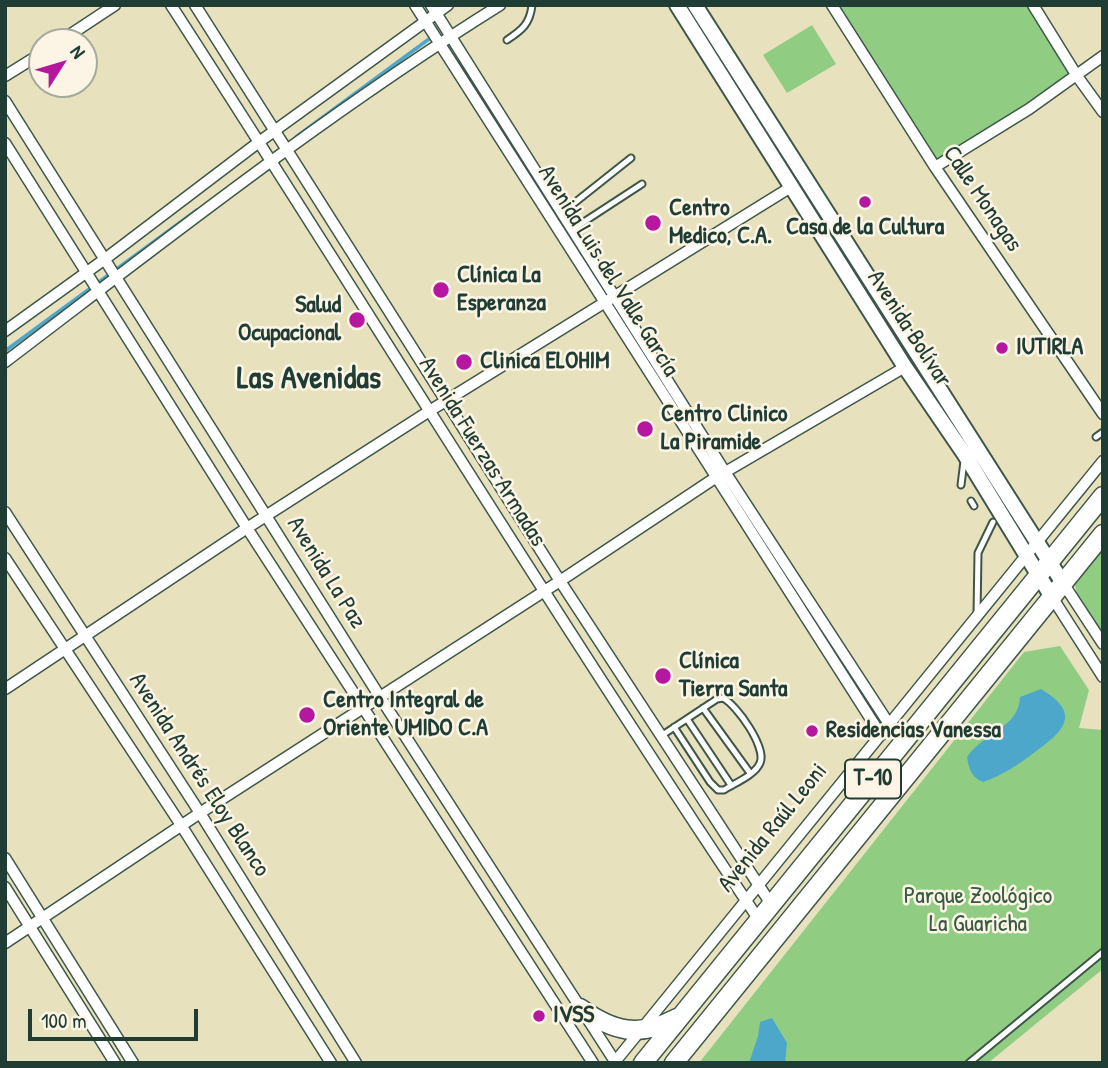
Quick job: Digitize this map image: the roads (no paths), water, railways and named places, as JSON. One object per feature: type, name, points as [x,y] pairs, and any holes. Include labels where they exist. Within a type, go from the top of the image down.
[{"type":"highway","name":"Avenida Raúl Leoni","points":[[643,1063],[1103,496]]},
{"type":"highway","name":"T-10","points":[[674,1063],[1103,534]]},
{"type":"highway","points":[[580,1008],[610,1026],[640,1031],[655,1028],[680,1016]]},
{"type":"street","points":[[80,28],[115,5]]},
{"type":"street","name":"Avenida Fuerzas Armadas","points":[[172,5],[544,590],[759,920]]},
{"type":"street","name":"Avenida Fuerzas Armadas","points":[[195,5],[560,581],[771,904]]},
{"type":"street","name":"Avenida Luis del Valle García","points":[[415,5],[881,735]]},
{"type":"street","points":[[5,331],[425,22],[434,9],[448,5]]},
{"type":"street","points":[[5,362],[96,288],[287,147],[500,5]]},
{"type":"street","name":"Avenida Bolívar","points":[[677,5],[905,367],[965,455],[999,522],[1026,556],[1044,568]]},
{"type":"street","name":"Avenida Bolívar","points":[[695,5],[1037,542],[1044,568],[1103,677]]},
{"type":"street","name":"Calle Monagas","points":[[832,5],[934,167],[1103,414]]},
{"type":"street","points":[[1033,5],[1103,112]]},
{"type":"street","name":"Avenida Luis del Valle García","points":[[434,9],[725,472],[889,724]]},
{"type":"street","points":[[934,167],[1029,109],[1103,56]]},
{"type":"street","points":[[5,76],[28,62]]},
{"type":"street","name":"Avenida La Paz","points":[[5,101],[265,517],[615,1062]]},
{"type":"street","name":"Avenida La Paz","points":[[5,143],[247,528],[593,1063]]},
{"type":"street","points":[[5,689],[431,410],[791,187]]},
{"type":"street","points":[[5,943],[181,825],[715,478],[905,367]]},
{"type":"street","name":"Avenida Raúl Leoni","points":[[615,1062],[1103,461]]},
{"type":"street","name":"Avenida Andrés Eloy Blanco","points":[[5,512],[200,813],[356,1063]]},
{"type":"street","name":"Avenida Andrés Eloy Blanco","points":[[5,558],[181,825],[331,1063]]},
{"type":"street","name":"Avenida Bolívar","points":[[1058,590],[1103,644]]},
{"type":"street","points":[[5,858],[133,1063]]},
{"type":"street","points":[[5,887],[115,1063]]},
{"type":"lane","points":[[507,40],[525,28],[532,5]]},
{"type":"lane","points":[[562,212],[631,158]]},
{"type":"lane","points":[[573,229],[642,184]]},
{"type":"lane","points":[[1096,437],[1103,432]]},
{"type":"lane","points":[[961,485],[965,455]]},
{"type":"lane","points":[[984,522],[999,522]]},
{"type":"lane","points":[[977,615],[978,553],[999,522]]},
{"type":"lane","points":[[661,736],[674,727],[717,699],[723,698],[734,706],[760,745],[760,762],[750,773],[724,790],[714,788],[674,727]]},
{"type":"lane","points":[[703,708],[750,773]]},
{"type":"lane","points":[[687,719],[731,785]]},
{"type":"lane","points":[[969,1063],[1103,952]]},
{"type":"water","points":[[1041,689],[1061,706],[1065,714],[1061,729],[1046,744],[1010,769],[983,782],[976,778],[971,772],[967,757],[1014,716],[1020,697]]},
{"type":"water","points":[[772,1018],[787,1043],[785,1063],[749,1063],[760,1022]]},
{"type":"waterway","points":[[296,137],[429,39]]},
{"type":"waterway","points":[[5,351],[197,210]]},
{"type":"place","name":"Casa de la Cultura","points":[[865,202]]},
{"type":"place","name":"Centro Medico, C.A.","points":[[653,223]]},
{"type":"place","name":"Clínica La Esperanza","points":[[441,290]]},
{"type":"place","name":"Salud Ocupacional","points":[[357,320]]},
{"type":"place","name":"IUTIRLA","points":[[1002,348]]},
{"type":"place","name":"Clinica ELOHIM","points":[[464,362]]},
{"type":"place","name":"Centro Clinico La Piramide","points":[[645,429]]},
{"type":"place","name":"Clínica Tierra Santa","points":[[663,676]]},
{"type":"place","name":"Centro Integral de Oriente UMIDO C.A","points":[[307,715]]},
{"type":"place","name":"Residencias Vanessa","points":[[812,731]]},
{"type":"place","name":"IVSS","points":[[539,1016]]},
{"type":"district","name":"Las Avenidas","points":[[309,379]]},
{"type":"park label","name":"Parque Zoológico La Guaricha","points":[[978,911]]}]
